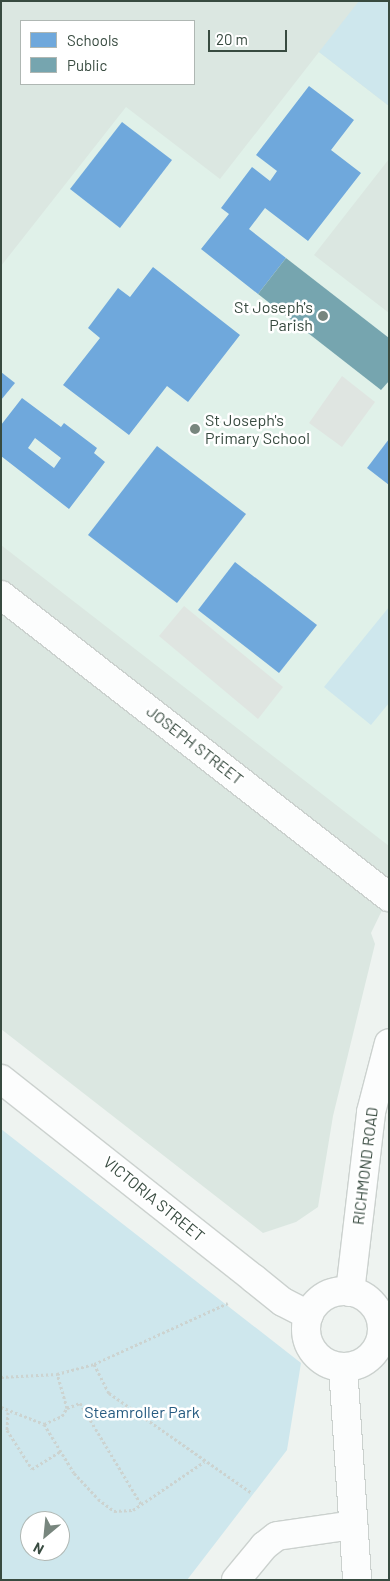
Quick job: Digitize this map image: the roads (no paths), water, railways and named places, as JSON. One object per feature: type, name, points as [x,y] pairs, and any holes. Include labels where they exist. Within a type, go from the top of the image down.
[{"type":"street","name":"JOSEPH STREET","points":[[1,595],[389,897]]},
{"type":"street","name":"RICHMOND ROAD","points":[[350,1292],[370,1112],[389,1043]]},
{"type":"street","name":"VICTORIA STREET","points":[[1,1079],[283,1302],[309,1315]]},
{"type":"street","points":[[350,1292],[361,1295],[378,1312],[385,1335],[379,1346],[364,1362],[343,1367],[326,1362],[312,1350],[306,1327],[309,1315],[325,1296],[350,1292]]},
{"type":"street","points":[[343,1367],[357,1580]]},
{"type":"street","points":[[237,1580],[264,1546],[277,1536],[353,1525]]},
{"type":"place","name":"St Joseph's Parish","points":[[323,316]]},
{"type":"place","name":"St Joseph's Primary School","points":[[195,429]]},
{"type":"park label","name":"Steamroller Park","points":[[142,1412]]}]
